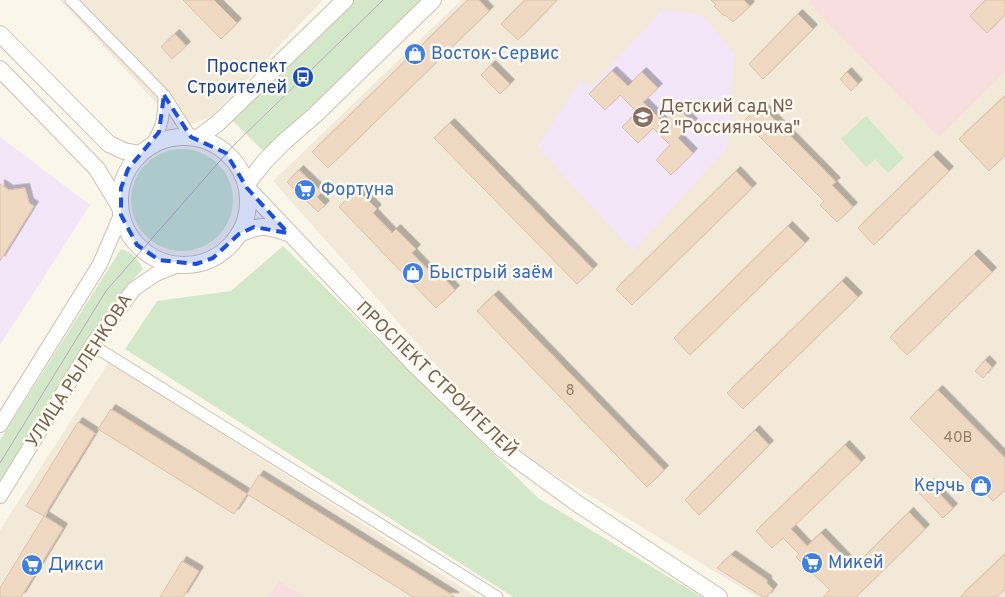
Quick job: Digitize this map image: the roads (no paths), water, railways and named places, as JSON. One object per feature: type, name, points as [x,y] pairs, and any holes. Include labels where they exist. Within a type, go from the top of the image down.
[{"type":"main road","points":[[195,138],[218,123],[345,0]]},
{"type":"main road","points":[[246,187],[265,161],[315,116],[433,0]]},
{"type":"main road","points":[[0,34],[109,144],[124,151],[145,150]]},
{"type":"main road","points":[[0,69],[97,169],[120,211],[127,231],[142,250],[159,260],[178,265],[196,264],[213,258],[228,248],[239,234],[246,212],[246,187],[242,173],[226,153],[210,142],[195,138],[170,138],[145,150],[128,169],[121,188],[120,211]]},
{"type":"main road","name":"ПРОСПЕКТ СТРОИТЕЛЕЙ","points":[[246,187],[415,365],[501,448],[578,504],[720,597]]},
{"type":"main road","points":[[239,234],[254,227],[267,227],[288,233]]},
{"type":"street","points":[[71,0],[164,95],[195,138]]},
{"type":"street","points":[[145,150],[160,132],[164,116],[164,95]]},
{"type":"street","points":[[0,425],[100,264],[120,211]]},
{"type":"street","name":"УЛИЦА РЫЛЕНКОВА","points":[[0,496],[92,345],[134,288],[156,274],[178,265]]},
{"type":"street","points":[[92,345],[497,597]]},
{"type":"tram line","points":[[0,463],[106,291],[233,146],[383,0]]},
{"type":"place","name":"Восток-Сервис","points":[[415,54]]},
{"type":"place","name":"Проспект Строителей","points":[[303,77]]},
{"type":"place","name":"Детский сад № 2 \"Россияночка\"","points":[[643,117]]},
{"type":"place","name":"Фортуна","points":[[305,190]]},
{"type":"place","name":"Быстрый заём","points":[[413,273]]},
{"type":"place","name":"Керчь","points":[[981,486]]},
{"type":"place","name":"Микей","points":[[812,563]]},
{"type":"place","name":"Дикси","points":[[32,565]]}]
